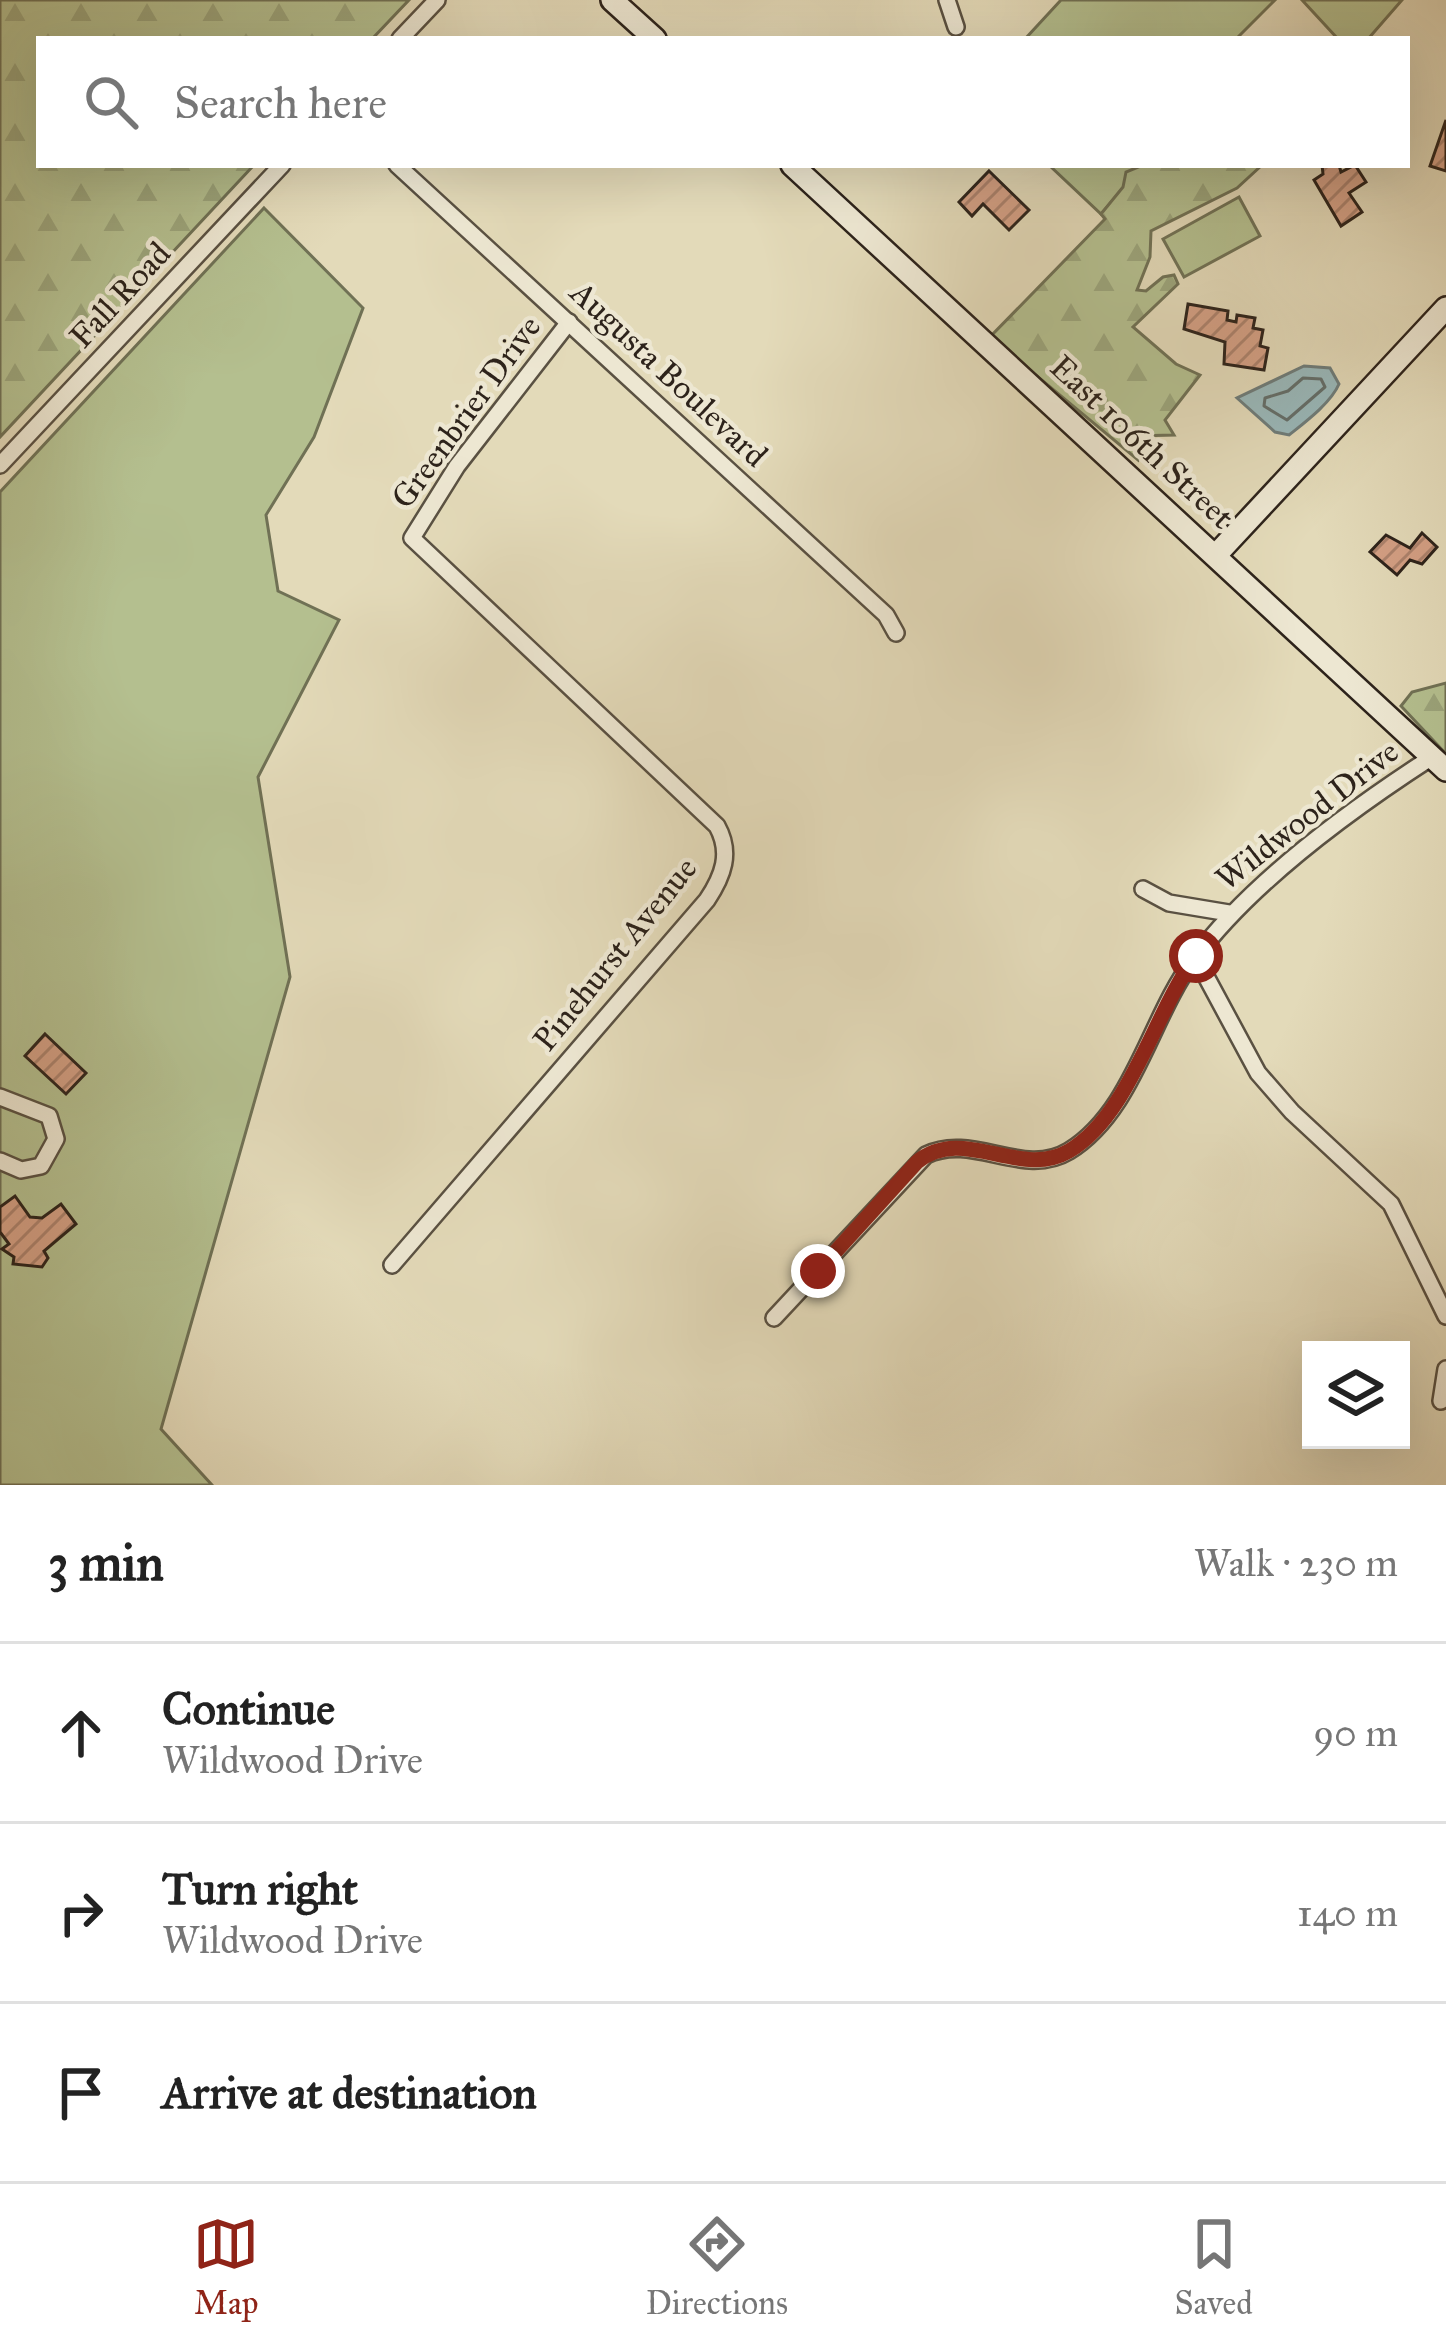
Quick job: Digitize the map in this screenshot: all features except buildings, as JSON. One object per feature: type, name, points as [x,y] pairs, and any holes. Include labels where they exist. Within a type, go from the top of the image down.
[{"type":"street","points":[[403,36],[436,0]]},
{"type":"street","points":[[947,0],[956,27]]},
{"type":"street","points":[[624,4],[652,36]]},
{"type":"street","name":"Fall Road","points":[[0,465],[279,168]]},
{"type":"street","name":"Augusta Boulevard","points":[[400,168],[886,616],[896,633]]},
{"type":"street","name":"East 106th Street","points":[[795,168],[1439,764]]},
{"type":"street","points":[[1216,555],[1446,308]]},
{"type":"street","name":"Greenbrier Drive","points":[[412,538],[457,466],[569,322]]},
{"type":"street","name":"Pinehurst Avenue","points":[[392,1265],[706,900],[721,876],[726,846],[717,826],[412,538]]},
{"type":"street","name":"Wildwood Drive","points":[[774,1318],[926,1155],[955,1148],[1040,1161],[1078,1144],[1126,1085],[1159,1011],[1229,913],[1439,764]]},
{"type":"street","points":[[1143,889],[1169,903],[1229,913]]},
{"type":"street","points":[[1196,956],[1268,1085],[1391,1204],[1446,1316]]},
{"type":"street","points":[[0,1097],[49,1116],[56,1139],[40,1166],[21,1170],[0,1161]]},
{"type":"street","points":[[1441,1401],[1446,1370]]},
{"type":"green space","points":[[0,0],[409,0],[375,36],[36,36],[36,168],[251,168],[0,437]]},
{"type":"green space","points":[[1061,0],[1275,0],[1239,36],[1028,36]]},
{"type":"green space","points":[[1302,0],[1402,0],[1371,36],[1335,36]]},
{"type":"green space","points":[[1052,168],[1140,168],[1101,214]]},
{"type":"green space","points":[[1136,168],[1259,168],[1237,188],[1151,231],[1150,257],[1137,290],[1146,291],[1163,277],[1174,275],[1178,284],[1133,327],[1176,364],[1200,375],[1165,420],[1174,435],[1134,436],[1142,447],[1138,460],[990,337],[1105,219],[1101,214],[1123,187],[1126,172]]},
{"type":"green space","points":[[1239,197],[1260,236],[1184,277],[1163,239]]},
{"type":"green space","points":[[264,208],[363,308],[314,437],[266,515],[278,591],[339,620],[258,777],[290,977],[161,1429],[212,1485],[0,1485],[0,492]]},
{"type":"green space","points":[[1446,683],[1446,754],[1401,706],[1412,692]]},
{"type":"water","points":[[1304,366],[1330,368],[1339,384],[1324,405],[1289,435],[1275,432],[1237,398]]},
{"type":"route","points":[[818,1271],[917,1162],[935,1150],[978,1150],[1040,1161],[1078,1144],[1126,1085],[1159,1011],[1196,956]]}]
